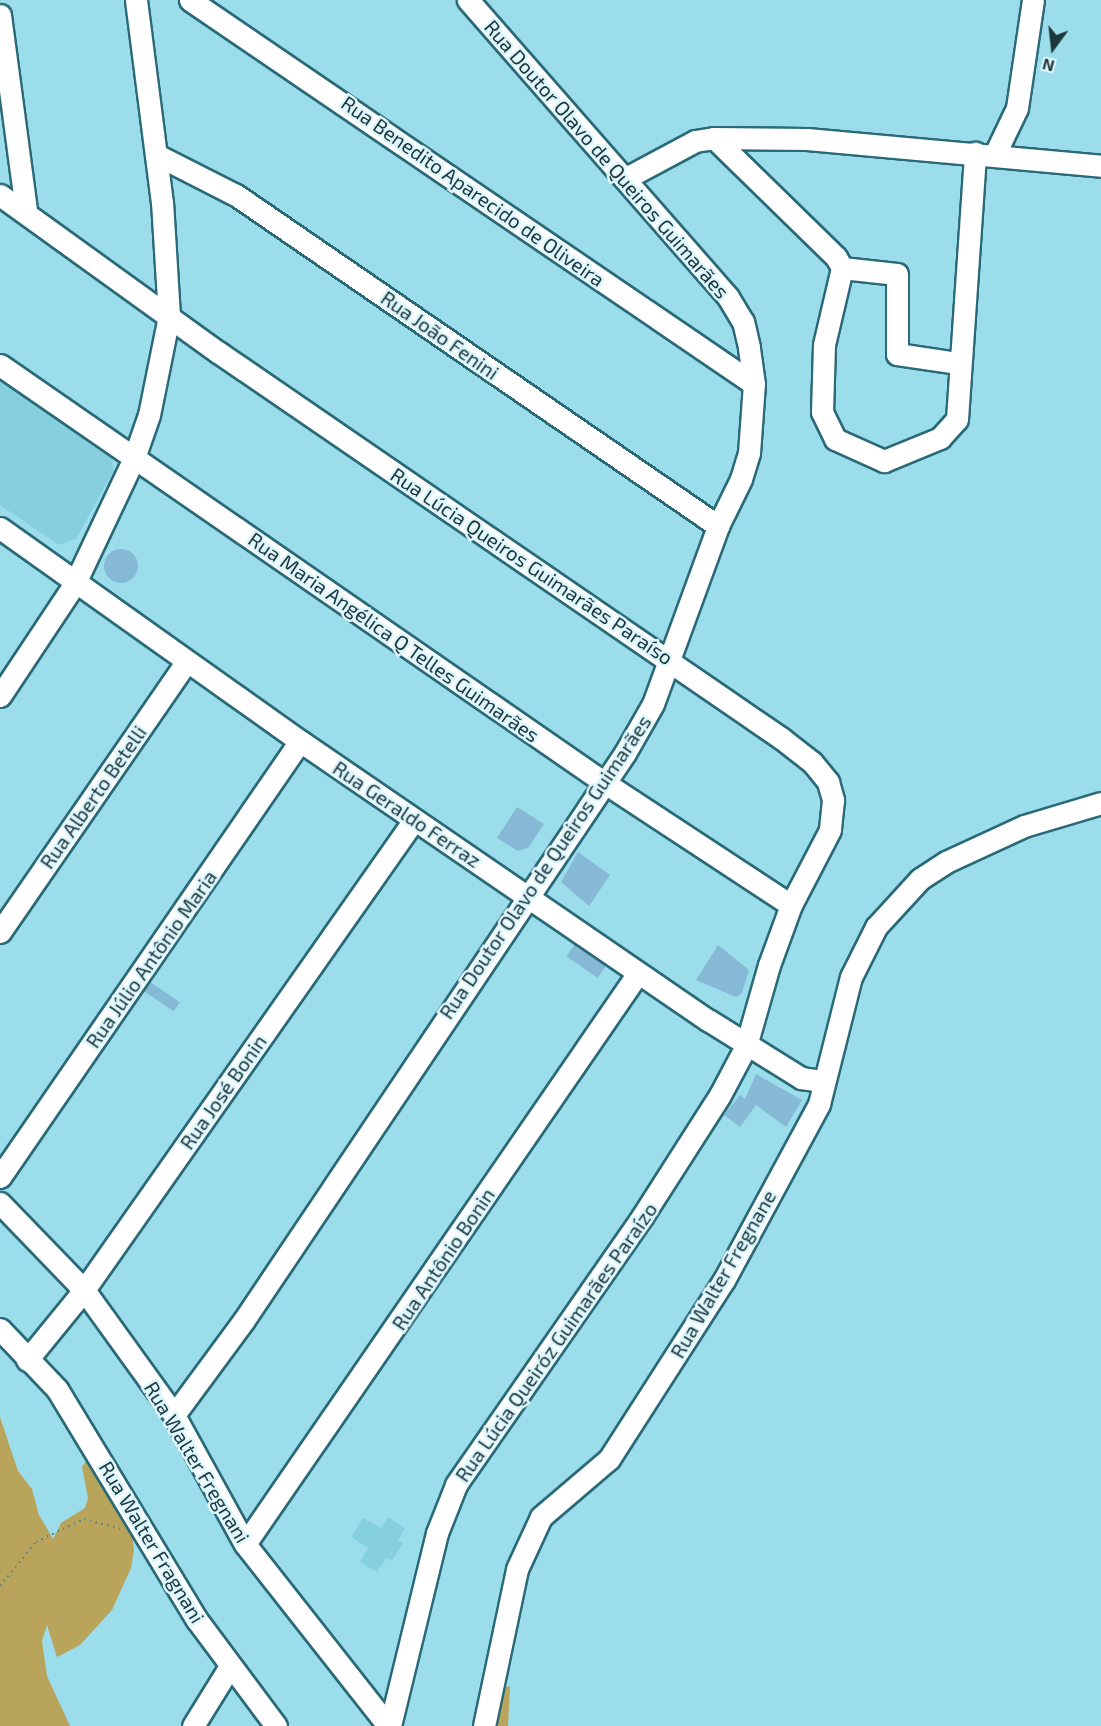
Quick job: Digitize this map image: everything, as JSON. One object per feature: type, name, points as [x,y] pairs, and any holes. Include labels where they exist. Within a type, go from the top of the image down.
[{"type":"street","points":[[0,696],[75,583],[134,458],[149,415],[169,316],[157,155],[136,0]]},
{"type":"street","name":"Rua Benedito Aparecido de Oliveira","points":[[190,0],[754,384]]},
{"type":"street","name":"Rua Doutor Olavo de Queiros Guimarães","points":[[174,1415],[244,1320],[527,893],[605,783],[653,704],[718,526],[741,479],[749,453],[754,384],[743,322],[728,297],[468,0]]},
{"type":"street","points":[[714,138],[836,257],[842,268],[824,345],[822,412],[835,439],[884,461],[940,438],[957,419],[958,363],[985,153],[1017,108],[1033,0]]},
{"type":"street","points":[[0,15],[26,211]]},
{"type":"street","points":[[626,178],[675,150],[714,138],[807,139],[985,153],[1101,166]]},
{"type":"street","name":"Rua João Fenini","points":[[157,155],[236,195],[718,526]]},
{"type":"street","name":"Rua Lúcia Queiros Guimarães Paraíso","points":[[0,195],[26,211],[169,316],[670,660],[812,762],[828,782],[833,800],[830,830],[791,905],[746,1046]]},
{"type":"street","points":[[842,268],[897,274],[897,354],[958,363]]},
{"type":"street","name":"Rua Maria Angélica Q Telles Guimarães","points":[[0,365],[605,783],[791,905]]},
{"type":"street","name":"Rua Geraldo Ferraz","points":[[0,528],[186,662],[414,820],[527,893],[638,973],[746,1046],[801,1078],[823,1081]]},
{"type":"street","name":"Rua Alberto Betelli","points":[[0,932],[186,662]]},
{"type":"street","name":"Rua Júlio Antônio Maria","points":[[0,1177],[300,741]]},
{"type":"street","name":"Rua Walter Fregnane","points":[[483,1726],[517,1569],[541,1517],[609,1459],[724,1280],[819,1104],[851,977],[876,927],[920,879],[987,840],[1101,803]]},
{"type":"street","name":"Rua José Bonin","points":[[27,1360],[84,1290],[414,820]]},
{"type":"street","name":"Rua Antônio Bonin","points":[[245,1544],[638,973]]},
{"type":"street","name":"Rua Lúcia Queiróz Guimarães Paraízo","points":[[389,1726],[437,1533],[456,1485],[685,1153],[746,1046]]},
{"type":"street","name":"Rua Walter Fregnani","points":[[0,1203],[84,1290],[174,1415],[245,1544],[389,1726]]},
{"type":"street","points":[[0,1329],[27,1360]]},
{"type":"street","name":"Rua Walter Fragnani","points":[[27,1360],[57,1389],[197,1620],[276,1726]]},
{"type":"street","points":[[193,1726],[230,1666]]},
{"type":"path","points":[[0,1586],[36,1542],[84,1519],[148,1536]]},
{"type":"shaded area","points":[[0,380],[112,458],[114,470],[76,539],[59,545],[0,505]]},
{"type":"shaded area","points":[[0,1417],[18,1471],[32,1489],[39,1515],[53,1539],[61,1523],[85,1508],[88,1498],[82,1467],[90,1455],[130,1511],[134,1551],[131,1568],[112,1610],[80,1645],[57,1657],[47,1625],[42,1641],[47,1676],[70,1726],[0,1726]]},
{"type":"shaded area","points":[[388,1517],[405,1528],[398,1540],[403,1543],[392,1561],[386,1558],[377,1572],[360,1562],[368,1548],[351,1537],[363,1518],[381,1528]]},
{"type":"shaded area","points":[[510,1686],[508,1726],[494,1726],[506,1687]]},
{"type":"building","points":[[121,549],[133,554],[138,566],[133,578],[121,583],[109,578],[104,566],[109,554]]},
{"type":"building","points":[[517,807],[544,824],[528,848],[518,851],[497,838]]},
{"type":"building","points":[[578,852],[610,875],[589,906],[561,882]]},
{"type":"building","points":[[575,944],[606,966],[598,978],[566,956]]},
{"type":"building","points":[[718,945],[749,970],[742,993],[736,997],[696,980]]},
{"type":"building","points":[[150,982],[180,1002],[174,1011],[144,991]]},
{"type":"building","points":[[756,1074],[802,1100],[786,1127],[756,1105],[740,1127],[724,1115],[740,1095],[745,1099]]}]
